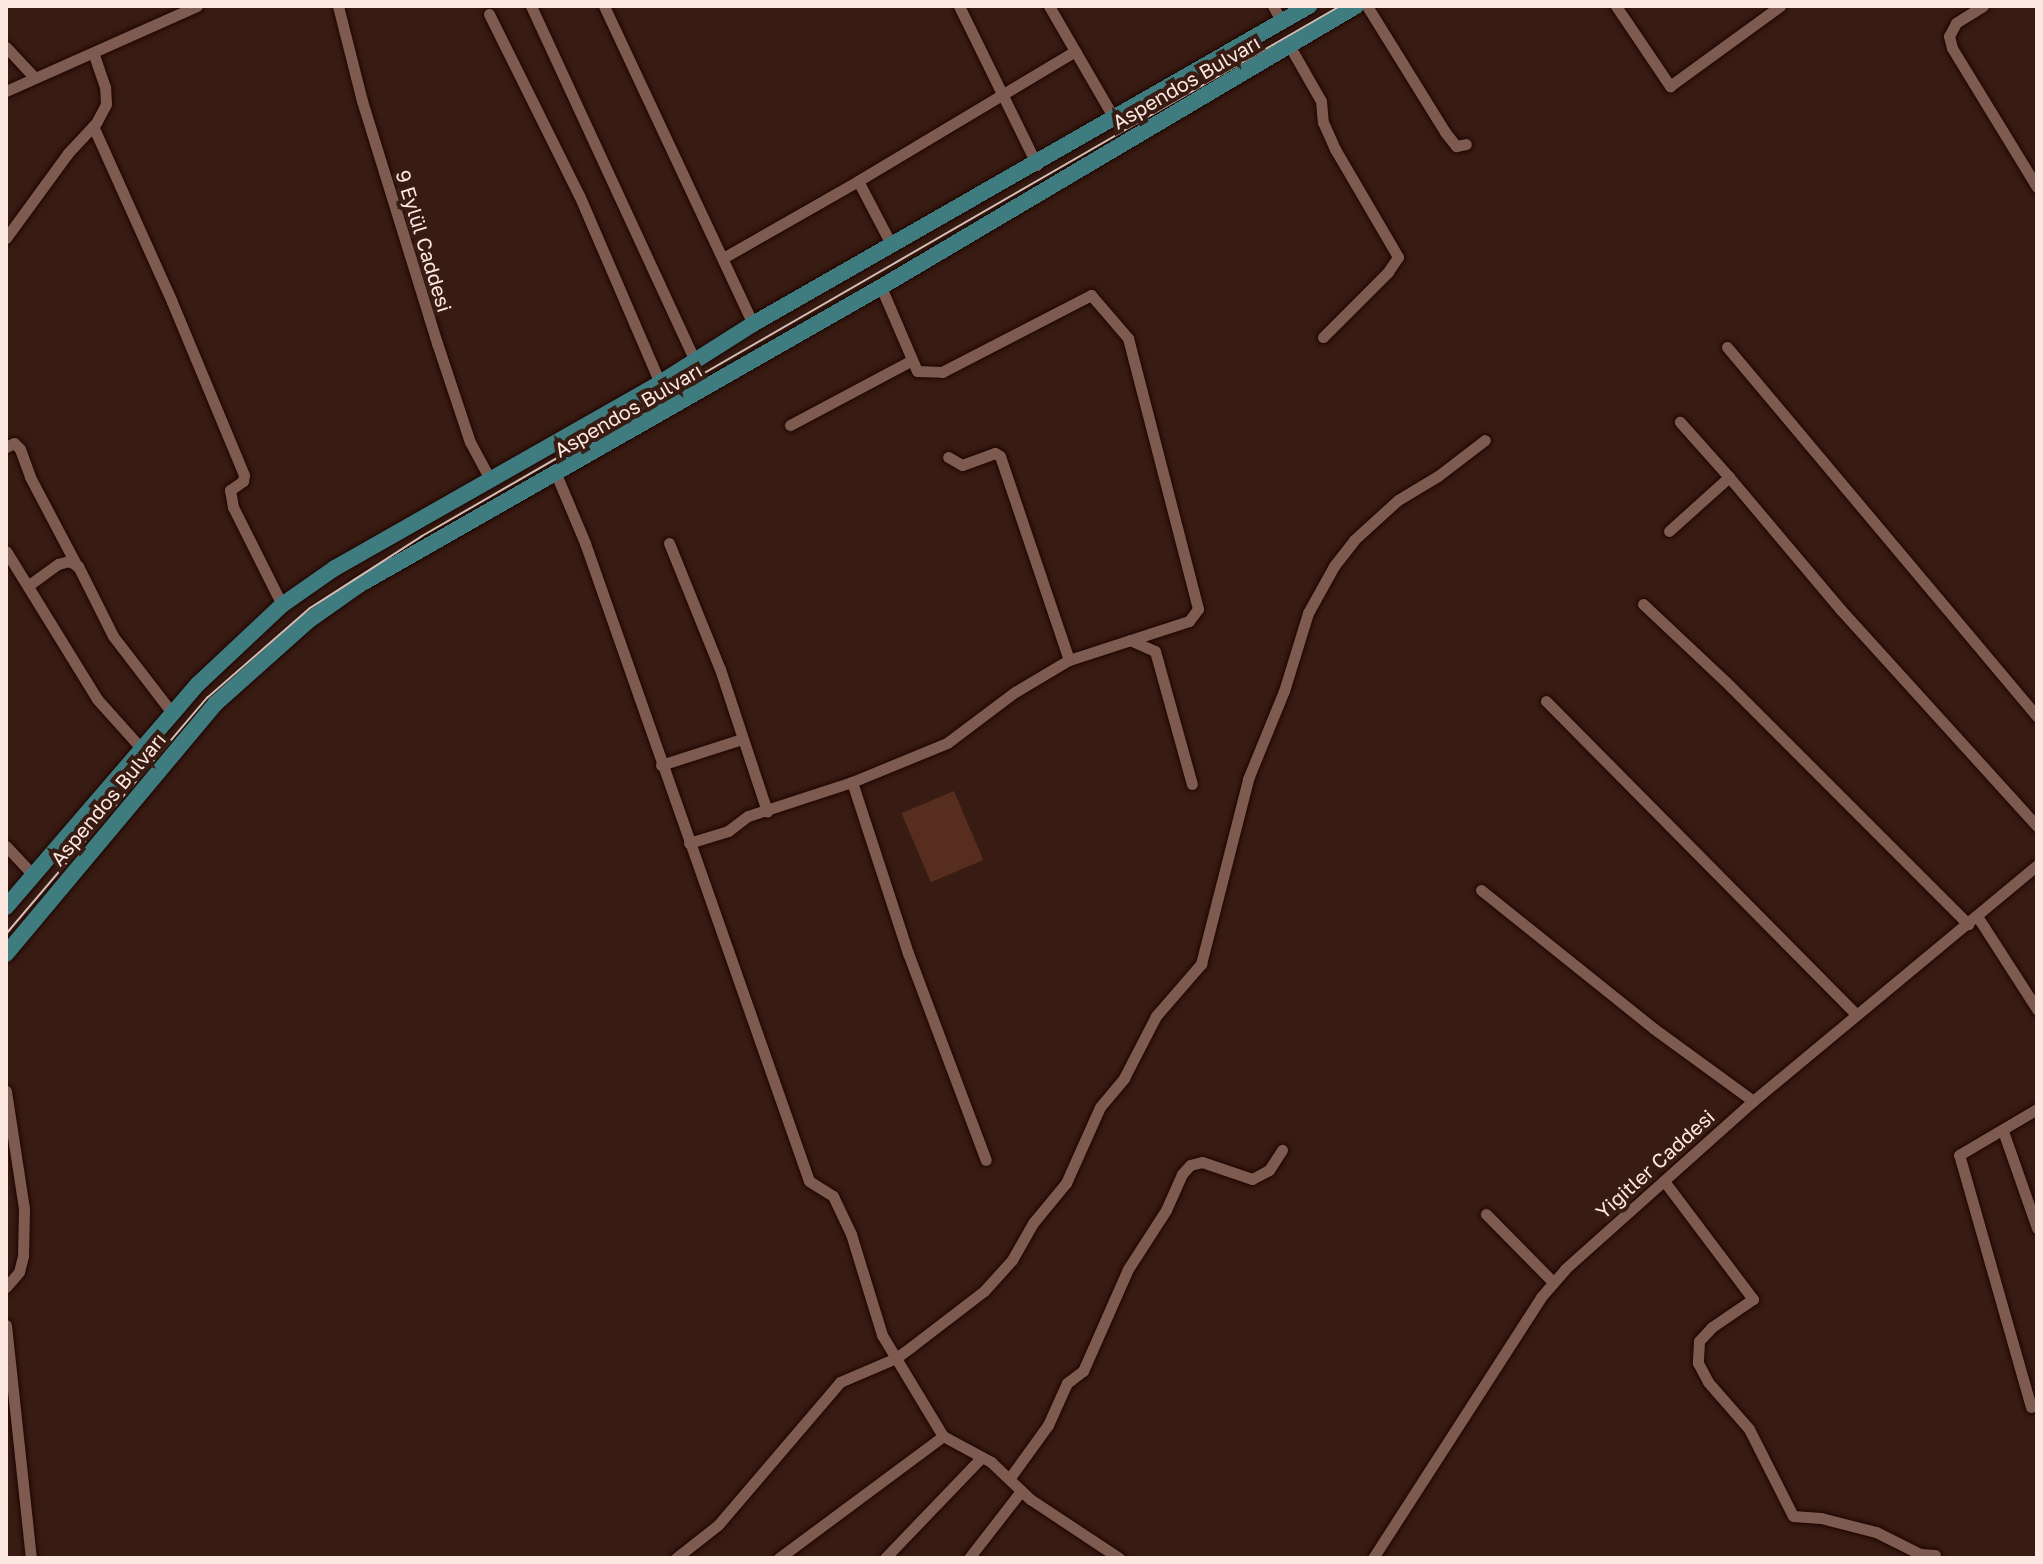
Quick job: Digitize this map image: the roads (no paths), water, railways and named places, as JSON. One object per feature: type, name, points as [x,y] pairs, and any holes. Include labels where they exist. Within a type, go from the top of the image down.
[{"type":"main road","name":"Aspendos Bulvarı","points":[[6,907],[140,747],[223,659],[282,605],[335,568],[660,383],[753,324],[891,244],[1037,165],[1309,6]]},
{"type":"main road","name":"Aspendos Bulvarı","points":[[6,954],[172,752],[256,666],[308,621],[359,585],[881,287],[1356,6]]},
{"type":"street","points":[[6,91],[197,6]]},
{"type":"street","name":"9 Eylül Caddesi","points":[[338,6],[366,115],[437,343],[470,442],[491,481]]},
{"type":"street","points":[[531,6],[695,361]]},
{"type":"street","points":[[604,6],[753,324]]},
{"type":"street","points":[[959,6],[1037,165]]},
{"type":"street","points":[[1049,6],[1115,120]]},
{"type":"street","points":[[1273,6],[1282,22]]},
{"type":"street","points":[[1367,6],[1445,132],[1456,146],[1466,144]]},
{"type":"street","points":[[1616,6],[1670,86],[1780,6]]},
{"type":"street","points":[[1983,6],[1956,23],[1949,36],[1952,48],[2037,187]]},
{"type":"street","points":[[489,14],[579,195],[660,383]]},
{"type":"street","points":[[1289,45],[1321,101],[1323,122],[1335,149],[1398,257],[1388,272],[1323,337]]},
{"type":"street","points":[[6,47],[34,77]]},
{"type":"street","points":[[723,258],[1075,51]]},
{"type":"street","points":[[6,238],[42,185],[93,126],[106,104],[105,87],[93,53]]},
{"type":"street","points":[[93,126],[172,302],[244,475],[243,481],[230,490],[233,507],[282,605]]},
{"type":"street","points":[[858,181],[891,244]]},
{"type":"street","points":[[689,843],[728,831],[748,816],[852,782],[947,743],[1015,692],[1069,660],[1189,621],[1198,609],[1128,338],[1091,295],[942,372],[917,371],[881,287]]},
{"type":"street","points":[[1727,347],[2037,717]]},
{"type":"street","points":[[790,425],[912,360]]},
{"type":"street","points":[[1680,422],[1859,630],[2037,826]]},
{"type":"street","points":[[676,1558],[718,1525],[840,1382],[896,1358],[984,1291],[1012,1260],[1033,1223],[1066,1183],[1100,1107],[1132,1064],[1156,1016],[1201,964],[1223,879],[1227,850],[1256,754],[1284,691],[1308,613],[1342,553],[1398,500],[1438,476],[1485,440]]},
{"type":"street","points":[[6,447],[14,443],[20,449],[30,477],[113,636],[172,713]]},
{"type":"street","points":[[948,457],[962,465],[995,453],[1000,456],[1069,660]]},
{"type":"street","points":[[556,474],[585,543],[809,1181],[833,1196],[851,1234],[882,1335],[943,1436],[982,1457],[1021,1491],[1114,1557]]},
{"type":"street","points":[[1669,531],[1729,477]]},
{"type":"street","points":[[669,543],[720,669],[767,811]]},
{"type":"street","points":[[6,551],[97,699],[140,747]]},
{"type":"street","points":[[29,585],[58,564],[69,561],[78,566]]},
{"type":"street","points":[[1643,604],[1973,920],[2037,1009]]},
{"type":"street","points":[[1130,640],[1155,651],[1192,784]]},
{"type":"street","points":[[1546,701],[1856,1014]]},
{"type":"street","points":[[661,765],[742,739]]},
{"type":"street","points":[[852,782],[908,953],[986,1160]]},
{"type":"street","points":[[6,846],[33,875]]},
{"type":"street","name":"Yiğitler Caddesi","points":[[1373,1558],[1553,1282],[1753,1101],[2037,865]]},
{"type":"street","points":[[1481,890],[1653,1028],[1753,1101]]},
{"type":"street","points":[[6,1091],[24,1209],[23,1256],[19,1272],[6,1287]]},
{"type":"street","points":[[2031,1407],[1959,1155],[2037,1109]]},
{"type":"street","points":[[2003,1131],[2037,1228]]},
{"type":"street","points":[[1009,1479],[1048,1425],[1067,1383],[1083,1371],[1128,1269],[1166,1210],[1182,1174],[1190,1165],[1202,1162],[1252,1179],[1269,1170],[1282,1150]]},
{"type":"street","points":[[1664,1181],[1753,1299],[1712,1327],[1699,1341],[1698,1363],[1708,1382],[1749,1429],[1793,1516],[1821,1518],[1876,1532],[1920,1554],[1935,1555]]},
{"type":"street","points":[[1486,1214],[1553,1282]]},
{"type":"street","points":[[6,1325],[31,1558]]},
{"type":"street","points":[[779,1558],[943,1436]]},
{"type":"street","points":[[885,1558],[982,1457]]},
{"type":"street","points":[[969,1558],[1021,1491]]},
{"type":"tram line","points":[[6,934],[208,697],[310,608],[422,536],[1340,6]]}]
